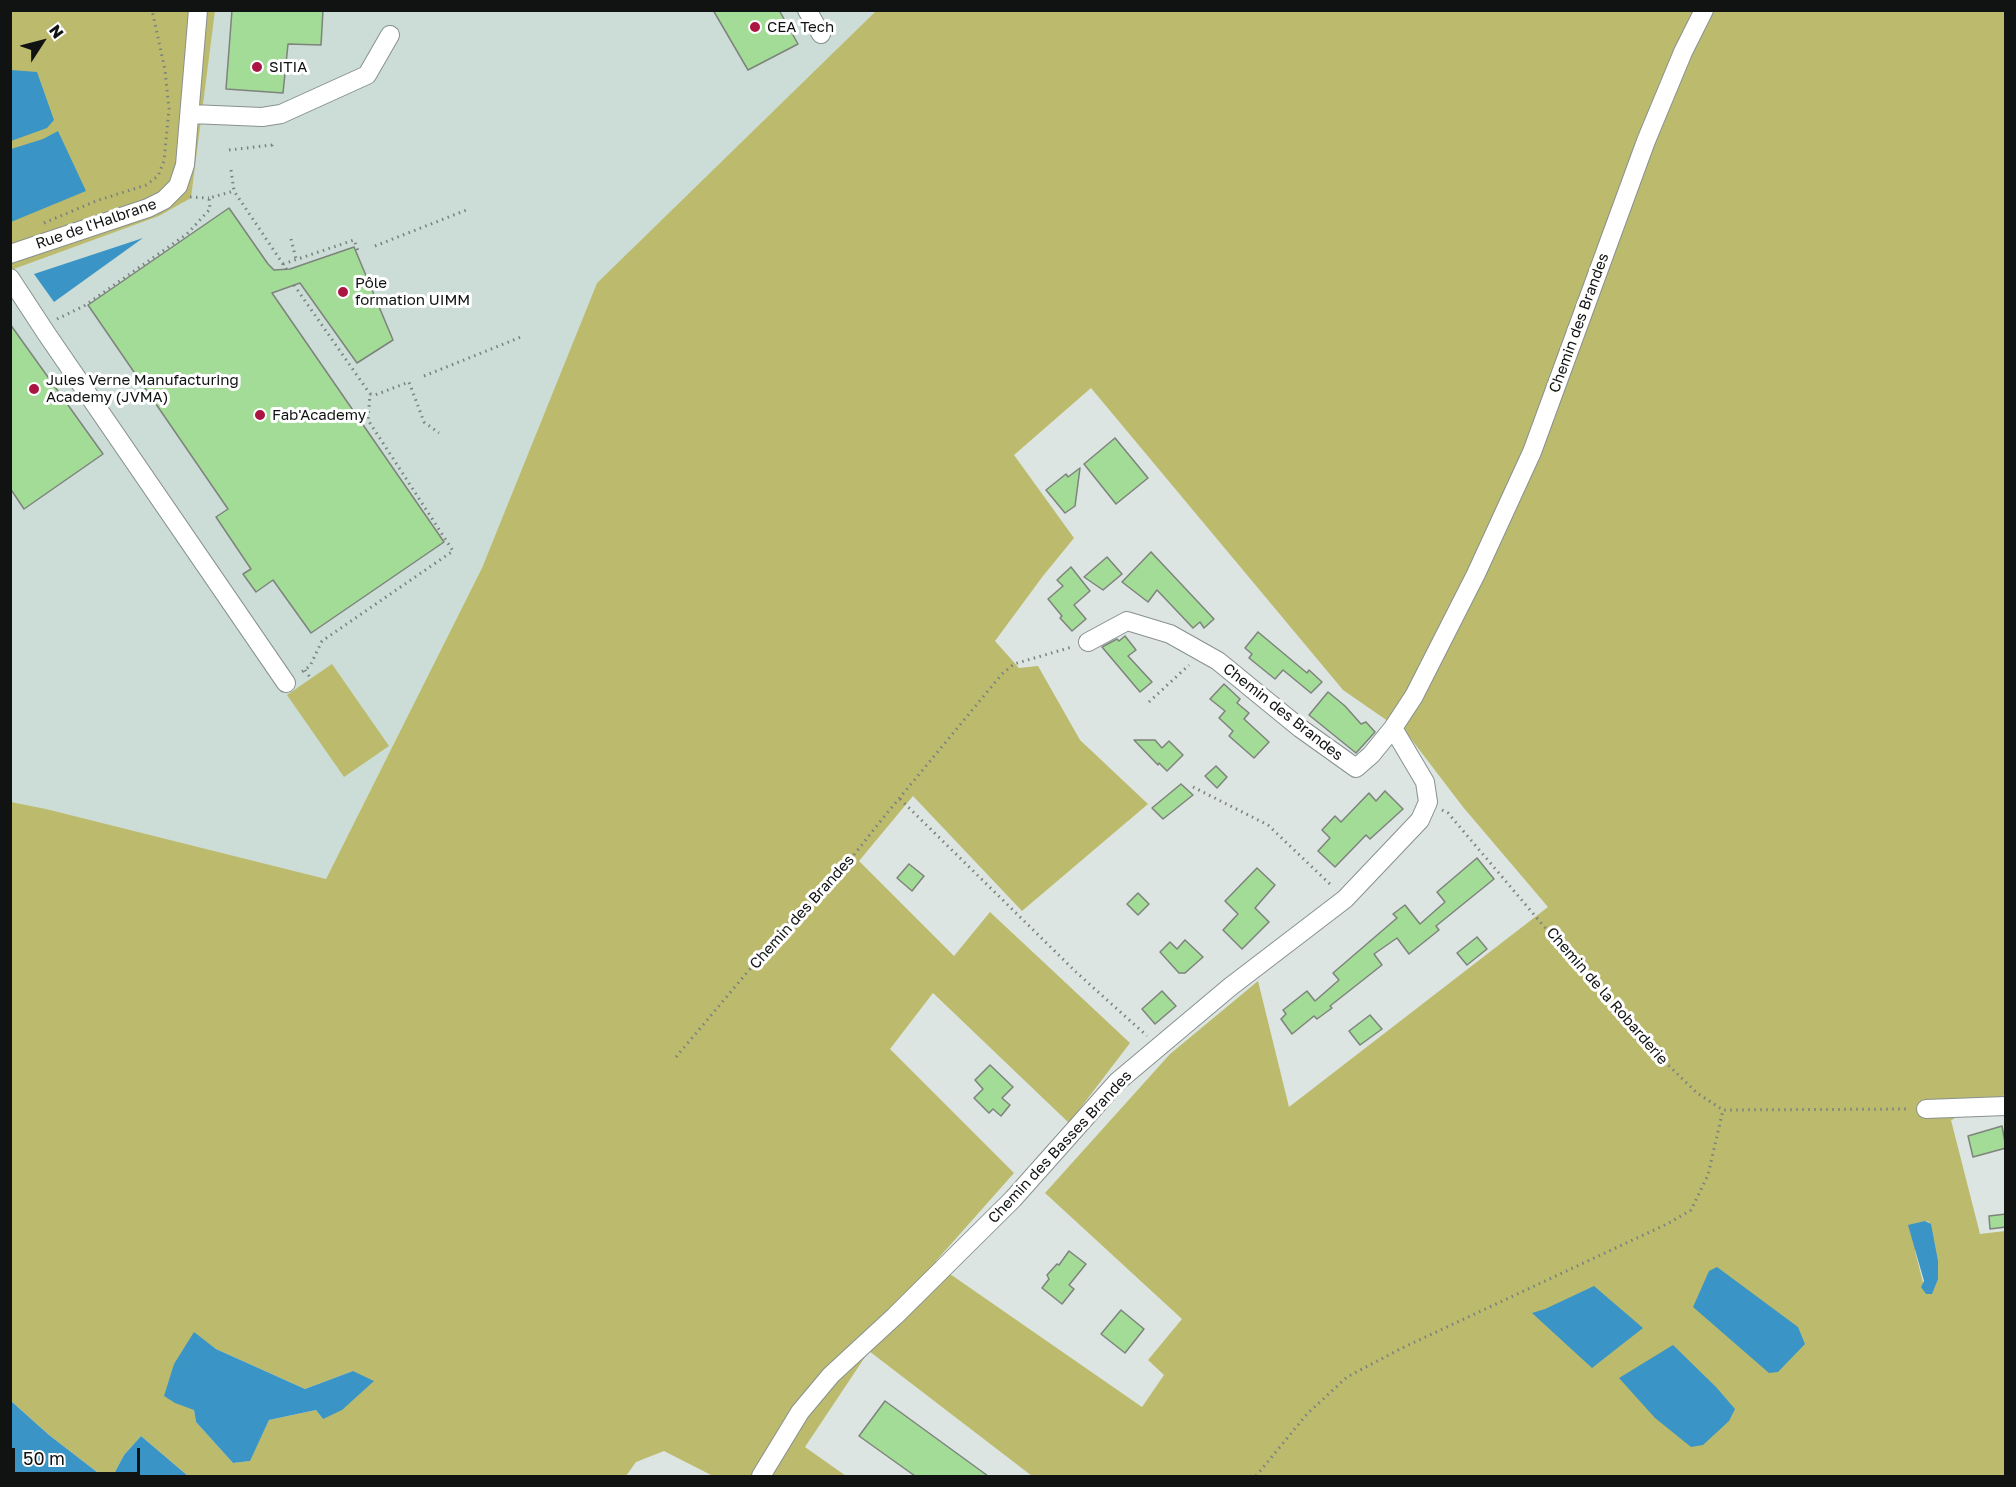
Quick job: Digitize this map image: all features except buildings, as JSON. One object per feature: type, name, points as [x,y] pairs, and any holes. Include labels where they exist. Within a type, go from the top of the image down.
[{"type":"street","name":"Rue de l'Halbrane","points":[[10,254],[148,208],[164,200],[176,189],[182,179],[191,114],[198,10]]},
{"type":"street","points":[[807,10],[821,34]]},
{"type":"street","name":"Chemin des Brandes","points":[[1088,642],[1127,621],[1170,634],[1218,661],[1300,728],[1356,768],[1371,755],[1393,728],[1414,696],[1471,584],[1532,452],[1646,141],[1683,52],[1704,10]]},
{"type":"street","points":[[191,114],[262,117],[281,114],[367,75],[390,35]]},
{"type":"street","points":[[10,278],[286,683]]},
{"type":"street","points":[[1393,728],[1425,782],[1428,802]]},
{"type":"street","name":"Chemin des Basses Brandes","points":[[761,1476],[800,1412],[831,1375],[895,1316],[1012,1200],[1117,1082],[1230,987],[1345,899],[1420,820],[1428,802]]},
{"type":"street","points":[[1926,1109],[2006,1106]]},
{"type":"path","points":[[43,223],[96,201],[146,185],[158,176],[164,161],[169,110],[165,70],[152,10]]},
{"type":"path","points":[[229,150],[272,145],[272,141]]},
{"type":"path","points":[[231,170],[234,191],[287,270]]},
{"type":"path","points":[[184,194],[191,198],[209,198],[234,191]]},
{"type":"path","points":[[42,327],[84,306],[187,234],[210,209],[209,198]]},
{"type":"path","points":[[375,246],[469,208]]},
{"type":"path","points":[[291,239],[296,259]]},
{"type":"path","points":[[283,264],[354,240],[358,251]]},
{"type":"path","points":[[286,683],[310,666],[322,641],[453,551],[368,420],[370,394],[294,285]]},
{"type":"path","points":[[424,376],[521,338]]},
{"type":"path","points":[[370,394],[375,395],[409,382],[424,422],[439,433]]},
{"type":"path","name":"Chemin des Brandes","points":[[676,1057],[803,906],[822,893],[838,875],[1002,675],[1014,664],[1088,642]]},
{"type":"path","points":[[1149,702],[1203,652]]},
{"type":"path","points":[[305,670],[311,679]]},
{"type":"path","points":[[1193,787],[1268,825],[1345,899]]},
{"type":"path","points":[[900,799],[1068,964],[1159,1047]]},
{"type":"path","name":"Chemin de la Robarderie","points":[[1428,802],[1448,813],[1619,1015],[1697,1093],[1723,1110]]},
{"type":"path","points":[[1256,1476],[1307,1414],[1347,1377],[1412,1343],[1669,1223],[1691,1210],[1708,1175],[1723,1110],[1926,1109]]},
{"type":"shaded area","points":[[10,11],[215,11],[191,198],[159,216],[11,270]]},
{"type":"shaded area","points":[[215,11],[876,11],[597,283],[482,568],[326,879],[11,802],[11,270],[159,216],[191,198]]},
{"type":"shaded area","points":[[876,11],[2005,11],[2005,1095],[1988,1102],[1949,1105],[1980,1234],[2005,1231],[2005,1476],[1032,1476],[869,1351],[805,1447],[846,1476],[713,1476],[664,1451],[636,1462],[626,1476],[188,1476],[141,1436],[124,1455],[115,1472],[97,1472],[49,1435],[11,1401],[11,802],[326,879],[482,568],[597,283]],"holes":[[[1091,388],[1343,690],[1408,735],[1463,807],[1548,907],[1289,1107],[1258,981],[1170,1054],[1045,1193],[1182,1319],[1148,1360],[1164,1375],[1142,1407],[950,1274],[936,1261],[1014,1173],[890,1049],[933,993],[1069,1123],[1130,1043],[990,912],[954,956],[859,861],[913,796],[1022,911],[1148,804],[1080,740],[1038,666],[1019,668],[995,641],[1074,538],[1014,455]],[[1925,1221],[1929,1222],[1926,1294],[1915,1251]],[[194,1333],[216,1349],[305,1389],[353,1371],[323,1419],[316,1410],[269,1420],[249,1461],[233,1463],[196,1422]]]},
{"type":"shaded area","points":[[332,664],[389,746],[344,777],[287,695]]},
{"type":"water","points":[[11,70],[37,72],[54,120],[47,128],[11,141]]},
{"type":"water","points":[[58,131],[86,191],[11,222],[11,149],[43,139]]},
{"type":"water","points":[[143,238],[54,302],[34,274]]},
{"type":"water","points":[[1925,1221],[1931,1224],[1938,1261],[1938,1279],[1932,1294],[1926,1294],[1921,1287],[1924,1281],[1908,1225]]},
{"type":"water","points":[[1717,1267],[1798,1327],[1805,1344],[1778,1372],[1769,1373],[1693,1307],[1709,1271]]},
{"type":"water","points":[[1594,1286],[1643,1328],[1592,1368],[1532,1313]]},
{"type":"water","points":[[194,1332],[216,1349],[305,1389],[353,1371],[374,1381],[342,1410],[323,1419],[316,1410],[269,1420],[250,1461],[233,1463],[196,1422],[194,1410],[164,1396],[174,1364]]},
{"type":"water","points":[[1673,1345],[1735,1409],[1729,1421],[1703,1445],[1691,1447],[1655,1418],[1619,1378]]},
{"type":"water","points":[[11,1401],[49,1435],[97,1472],[115,1472],[124,1455],[141,1436],[188,1476],[11,1476]]},
{"type":"place","name":"CEA Tech","points":[[755,27]]},
{"type":"place","name":"SITIA","points":[[257,67]]},
{"type":"place","name":"Pôle formation UIMM","points":[[343,292]]},
{"type":"place","name":"Jules Verne Manufacturing Academy (JVMA)","points":[[34,389]]},
{"type":"place","name":"Fab'Academy","points":[[260,415]]}]
